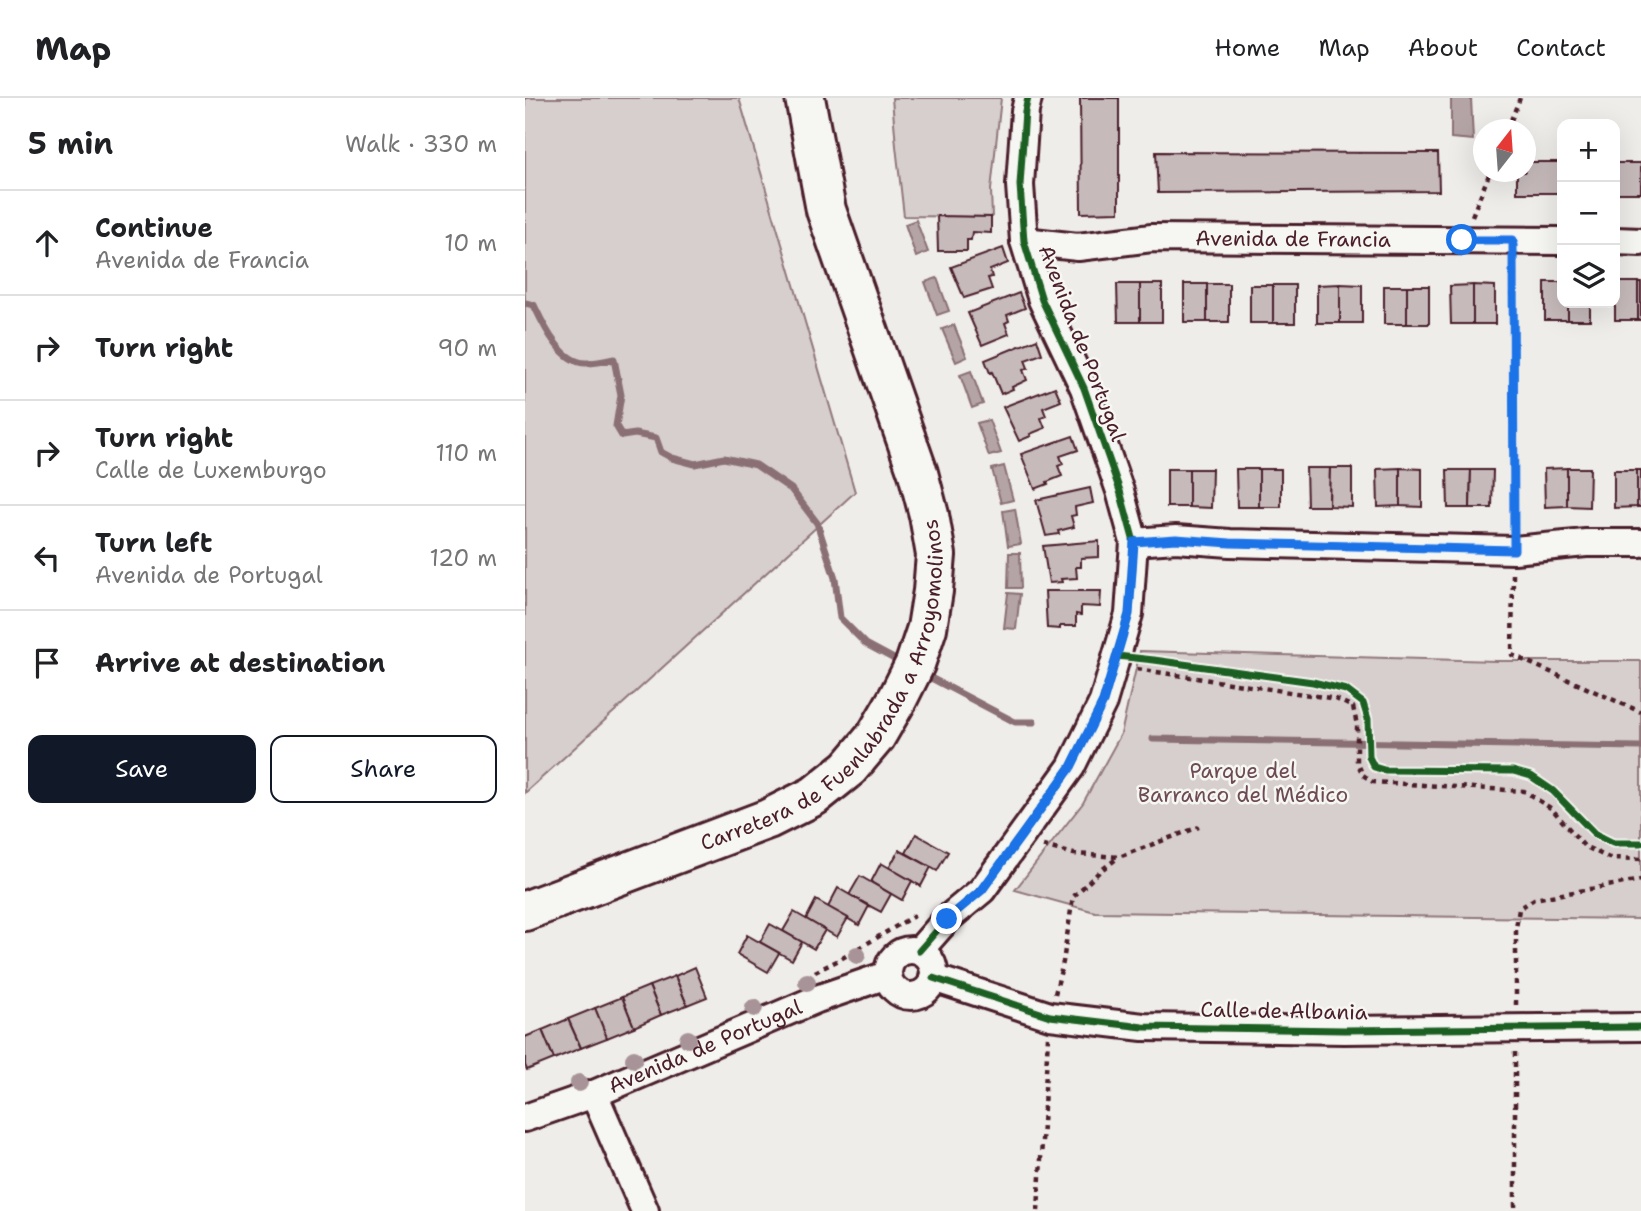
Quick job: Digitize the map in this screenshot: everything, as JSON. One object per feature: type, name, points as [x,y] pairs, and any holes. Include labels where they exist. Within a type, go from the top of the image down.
[{"type":"main road","name":"Carretera de Fuenlabrada a Arroyomolinos","points":[[525,911],[768,819],[814,796],[849,768],[876,736],[915,664],[927,628],[933,591],[936,555],[929,515],[918,473],[826,210],[805,98]]},
{"type":"street","name":"Avenida de Portugal","points":[[919,951],[947,919],[982,890],[1071,767],[1103,702],[1129,614],[1134,542],[1120,491],[1084,388],[1042,300],[1024,241],[1020,185],[1028,98]]},
{"type":"street","name":"Avenida de Francia","points":[[1024,241],[1078,247],[1152,238],[1557,241]]},
{"type":"street","points":[[1620,241],[1641,242]]},
{"type":"street","points":[[1134,542],[1176,539],[1230,543],[1514,550],[1586,543],[1641,543]]},
{"type":"street","points":[[906,950],[919,951],[927,956],[933,967],[933,978],[926,990],[918,995],[907,996],[890,984],[887,975],[889,964],[895,955],[906,950]]},
{"type":"street","name":"Avenida de Portugal","points":[[525,1118],[594,1094],[817,999],[887,975]]},
{"type":"street","name":"Calle de Albania","points":[[933,978],[1050,1016],[1143,1027],[1344,1030],[1641,1027]]},
{"type":"street","points":[[594,1094],[645,1211]]},
{"type":"path","points":[[1511,119],[1520,98]]},
{"type":"path","points":[[1462,240],[1486,182]]},
{"type":"path","points":[[1513,240],[1514,550],[1511,655],[1641,712]]},
{"type":"path","points":[[1114,665],[1336,699],[1353,707],[1357,725],[1357,762],[1363,775],[1373,782],[1524,791],[1552,809],[1584,846],[1609,858],[1641,859]]},
{"type":"path","points":[[1018,840],[1073,854],[1119,857],[1199,827]]},
{"type":"green space","points":[[525,98],[739,98],[855,492],[525,793]]},
{"type":"green space","points":[[892,98],[1001,98],[991,190],[992,217],[904,216]]},
{"type":"green space","name":"Parque del Barranco del Médico","points":[[1140,651],[1496,661],[1641,661],[1641,919],[1095,912],[1015,890],[1083,803],[1121,734]]},
{"type":"shaded area","points":[[1451,98],[1471,98],[1473,140],[1451,138]]},
{"type":"shaded area","points":[[916,220],[928,252],[916,257],[905,224]]},
{"type":"shaded area","points":[[937,278],[949,311],[937,315],[925,282]]},
{"type":"shaded area","points":[[954,325],[967,357],[956,362],[942,329]]},
{"type":"shaded area","points":[[971,371],[983,404],[972,408],[960,375]]},
{"type":"shaded area","points":[[989,420],[1001,453],[989,456],[977,423]]},
{"type":"shaded area","points":[[1004,466],[1013,500],[1001,503],[992,469]]},
{"type":"shaded area","points":[[1015,509],[1021,544],[1008,546],[1003,511]]},
{"type":"shaded area","points":[[1009,553],[1020,553],[1021,588],[1008,588]]},
{"type":"shaded area","points":[[1008,593],[1020,594],[1016,629],[1004,628]]},
{"type":"building","points":[[1080,98],[1119,98],[1119,212],[1081,213]]},
{"type":"building","points":[[1156,152],[1438,153],[1439,191],[1158,193]]},
{"type":"building","points":[[1536,162],[1557,162],[1557,193],[1517,193],[1517,182],[1536,182]]},
{"type":"building","points":[[1620,163],[1641,163],[1641,193],[1620,193]]},
{"type":"building","points":[[937,216],[991,217],[991,233],[972,232],[971,240],[967,240],[967,251],[938,251]]},
{"type":"building","points":[[1003,248],[1008,263],[990,270],[992,277],[988,278],[992,289],[964,298],[951,267]]},
{"type":"building","points":[[1545,282],[1557,282],[1557,308],[1568,308],[1568,320],[1545,320]]},
{"type":"building","points":[[1620,282],[1638,282],[1638,320],[1615,320],[1615,308],[1620,308]]},
{"type":"building","points":[[1638,282],[1641,282],[1641,320],[1638,320]]},
{"type":"building","points":[[1117,284],[1140,284],[1140,322],[1118,322]]},
{"type":"building","points":[[1140,284],[1162,284],[1162,322],[1140,322]]},
{"type":"building","points":[[1184,284],[1207,284],[1207,322],[1184,322]]},
{"type":"building","points":[[1207,284],[1229,284],[1229,322],[1207,322]]},
{"type":"building","points":[[1340,284],[1362,285],[1362,323],[1340,323]]},
{"type":"building","points":[[1340,284],[1340,323],[1317,323],[1317,285]]},
{"type":"building","points":[[1250,285],[1273,285],[1273,323],[1250,323]]},
{"type":"building","points":[[1273,285],[1295,285],[1295,323],[1273,323]]},
{"type":"building","points":[[1473,285],[1495,286],[1495,324],[1473,324]]},
{"type":"building","points":[[1473,285],[1473,324],[1451,324],[1450,286]]},
{"type":"building","points":[[1384,286],[1407,286],[1407,324],[1384,324]]},
{"type":"building","points":[[1407,286],[1429,286],[1429,324],[1407,324]]},
{"type":"building","points":[[1019,293],[1025,308],[1007,315],[1009,321],[1005,323],[1009,334],[982,345],[968,313]]},
{"type":"building","points":[[1568,308],[1590,308],[1590,320],[1568,320]]},
{"type":"building","points":[[1037,339],[1042,354],[1025,360],[1028,368],[1023,370],[1027,380],[1001,394],[985,360]]},
{"type":"building","points":[[1055,387],[1061,401],[1043,408],[1046,416],[1041,418],[1045,428],[1019,441],[1003,407]]},
{"type":"building","points":[[1073,436],[1078,450],[1060,456],[1063,464],[1058,466],[1062,476],[1035,489],[1021,454]]},
{"type":"building","points":[[1306,468],[1330,468],[1329,506],[1307,506]]},
{"type":"building","points":[[1330,468],[1352,468],[1352,507],[1329,506]]},
{"type":"building","points":[[1400,468],[1422,469],[1422,507],[1400,506]]},
{"type":"building","points":[[1400,468],[1400,506],[1378,507],[1377,469]]},
{"type":"building","points":[[1567,468],[1590,468],[1589,507],[1567,506]]},
{"type":"building","points":[[1567,468],[1567,506],[1545,507],[1544,469]]},
{"type":"building","points":[[1167,469],[1189,469],[1189,507],[1167,507]]},
{"type":"building","points":[[1189,469],[1212,469],[1211,508],[1189,507]]},
{"type":"building","points":[[1236,469],[1259,469],[1259,507],[1237,507]]},
{"type":"building","points":[[1259,469],[1281,469],[1281,507],[1259,507]]},
{"type":"building","points":[[1447,470],[1471,470],[1470,508],[1448,508]]},
{"type":"building","points":[[1471,470],[1493,470],[1492,508],[1470,508]]},
{"type":"building","points":[[1614,470],[1637,470],[1637,507],[1614,508]]},
{"type":"building","points":[[1637,470],[1641,470],[1641,507],[1637,507]]},
{"type":"building","points":[[1090,488],[1093,503],[1075,507],[1076,515],[1071,516],[1074,527],[1046,536],[1036,500]]},
{"type":"building","points":[[1099,541],[1099,557],[1081,558],[1081,567],[1076,567],[1077,578],[1049,583],[1043,546]]},
{"type":"building","points":[[1045,591],[1101,591],[1100,607],[1081,606],[1081,615],[1076,614],[1076,626],[1047,628]]},
{"type":"building","points":[[916,834],[948,852],[937,871],[906,853]]},
{"type":"building","points":[[899,850],[931,867],[921,886],[889,868]]},
{"type":"building","points":[[881,863],[912,881],[902,900],[871,882]]},
{"type":"building","points":[[860,876],[891,894],[881,912],[849,895]]},
{"type":"building","points":[[838,888],[869,906],[859,925],[828,907]]},
{"type":"building","points":[[816,900],[848,918],[837,937],[806,919]]},
{"type":"building","points":[[794,912],[825,930],[814,949],[783,931]]},
{"type":"building","points":[[770,924],[802,942],[792,960],[760,942]]},
{"type":"building","points":[[747,935],[779,953],[768,972],[737,954]]},
{"type":"building","points":[[695,967],[707,997],[687,1005],[675,976]]},
{"type":"building","points":[[675,976],[687,1005],[661,1015],[649,986]]},
{"type":"building","points":[[649,986],[661,1015],[634,1027],[622,997]]},
{"type":"building","points":[[622,997],[634,1027],[607,1038],[595,1008]]},
{"type":"building","points":[[595,1008],[607,1038],[581,1048],[568,1019]]},
{"type":"building","points":[[568,1019],[581,1048],[554,1059],[542,1030]]},
{"type":"building","points":[[542,1030],[554,1059],[527,1070],[525,1037]]},
{"type":"waterway","points":[[525,303],[534,305],[554,342],[569,357],[587,363],[614,359],[621,395],[616,426],[622,436],[635,434],[656,438],[661,452],[695,464],[724,458],[756,465],[791,489],[817,523],[835,578],[840,618],[866,644],[894,659]]},
{"type":"waterway","points":[[931,678],[1015,722],[1034,722]]},
{"type":"waterway","points":[[1153,739],[1641,747]]},
{"type":"cycle path","points":[[919,951],[947,919],[982,890],[1071,767],[1103,702],[1129,614],[1134,542],[1120,491],[1084,388],[1042,300],[1024,241],[1020,185],[1028,98]]},
{"type":"cycle path","points":[[1117,656],[1313,682],[1346,690],[1363,703],[1368,719],[1369,757],[1374,767],[1384,770],[1513,771],[1531,776],[1553,791],[1595,834],[1613,843],[1641,843]]},
{"type":"cycle path","points":[[933,978],[1050,1016],[1143,1027],[1344,1030],[1641,1027]]},
{"type":"route","points":[[947,919],[982,890],[1071,767],[1103,702],[1129,614],[1134,542],[1176,539],[1230,543],[1514,550],[1513,240],[1462,240]]}]
